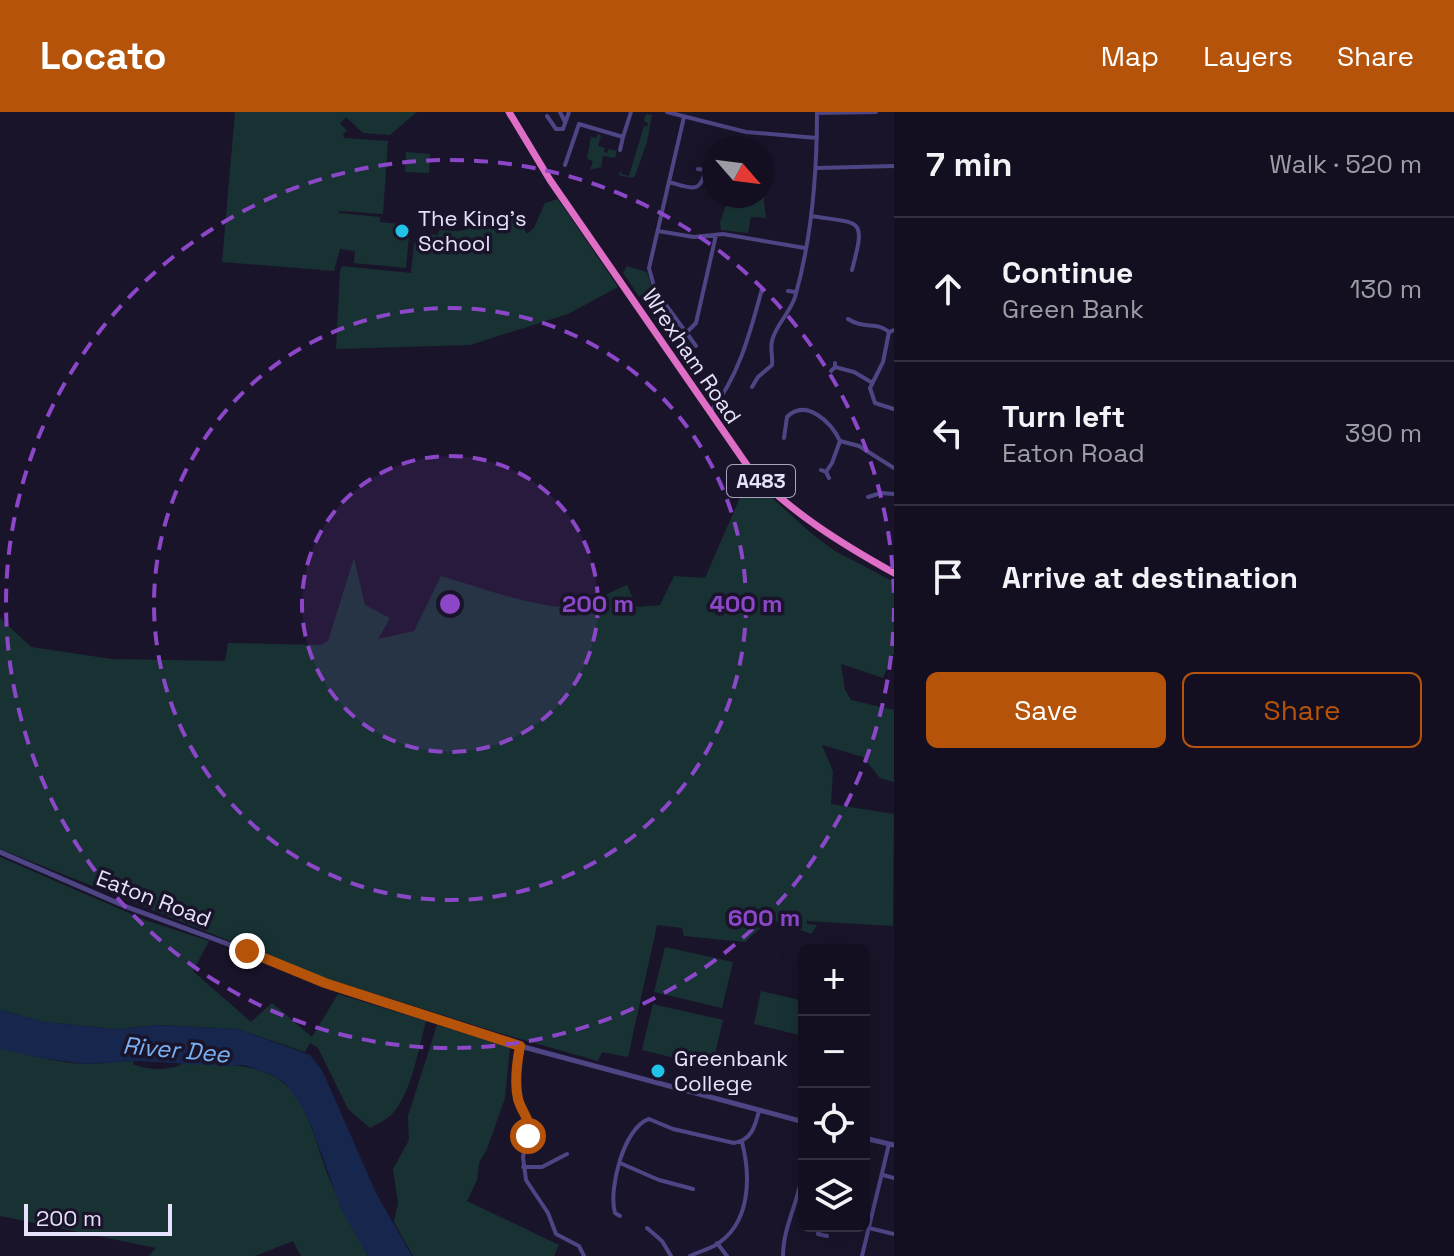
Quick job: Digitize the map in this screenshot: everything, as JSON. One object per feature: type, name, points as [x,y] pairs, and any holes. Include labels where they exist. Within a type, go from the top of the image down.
[{"type":"highway","name":"Wrexham Road","points":[[510,115],[550,180],[749,468],[772,491],[837,540],[894,573]]},
{"type":"street","points":[[510,115],[521,112]]},
{"type":"street","points":[[560,112],[565,122]]},
{"type":"street","points":[[547,116],[556,129],[563,129],[569,112]]},
{"type":"street","points":[[620,150],[631,112]]},
{"type":"street","points":[[667,112],[746,132],[817,138]]},
{"type":"street","points":[[748,379],[754,385],[772,365],[773,336],[788,315],[796,292],[811,216],[817,113],[876,112]]},
{"type":"street","points":[[684,117],[649,260],[650,278],[655,290],[696,345]]},
{"type":"street","points":[[565,165],[579,122],[623,137]]},
{"type":"street","points":[[567,159],[576,161]]},
{"type":"street","points":[[816,168],[894,166]]},
{"type":"street","points":[[668,182],[699,187],[708,170],[698,169]]},
{"type":"street","points":[[811,216],[851,222],[859,228],[861,238],[852,269],[846,266]]},
{"type":"street","points":[[658,231],[694,237],[743,237],[805,248]]},
{"type":"street","points":[[686,333],[696,323],[716,235]]},
{"type":"street","points":[[710,413],[742,358],[762,289]]},
{"type":"street","points":[[788,291],[796,292]]},
{"type":"street","points":[[847,318],[862,327],[880,325],[892,331],[883,362],[871,382],[875,403],[894,409]]},
{"type":"street","points":[[834,367],[854,372],[871,382]]},
{"type":"street","points":[[784,438],[787,417],[804,408],[831,428],[840,441],[859,446],[894,468]]},
{"type":"street","points":[[777,428],[785,429]]},
{"type":"street","points":[[829,478],[823,471],[832,463],[840,441]]},
{"type":"street","points":[[867,499],[881,493],[894,494]]},
{"type":"street","name":"Eaton Road","points":[[0,852],[127,907],[307,976],[520,1046],[798,1121]]},
{"type":"street","points":[[520,1046],[516,1069],[518,1097],[530,1122],[523,1167],[526,1180],[548,1213],[556,1234],[579,1246],[584,1256]]},
{"type":"street","points":[[620,1216],[611,1213],[613,1199],[620,1163],[630,1134],[638,1123],[649,1119],[679,1130],[734,1143],[742,1142],[754,1128],[759,1111]]},
{"type":"street","points":[[870,1140],[892,1145],[870,1224]]},
{"type":"street","points":[[690,1256],[717,1243],[734,1226],[747,1196],[748,1164],[742,1142]]},
{"type":"street","points":[[523,1167],[542,1167],[567,1154]]},
{"type":"street","points":[[783,1256],[782,1229],[801,1185],[803,1160]]},
{"type":"street","points":[[620,1163],[688,1189]]},
{"type":"street","points":[[883,1175],[894,1178]]},
{"type":"street","points":[[647,1228],[652,1237],[662,1241],[671,1256]]},
{"type":"street","points":[[870,1228],[894,1234]]},
{"type":"street","points":[[862,1256],[868,1232]]},
{"type":"street","points":[[815,1241],[818,1234],[827,1236]]},
{"type":"street","points":[[717,1243],[727,1256]]},
{"type":"green space","points":[[235,112],[417,112],[390,135],[363,133],[346,117],[340,123],[347,131],[343,134],[344,138],[388,141],[383,214],[339,213],[380,217],[380,222],[410,225],[406,268],[354,263],[355,251],[340,249],[334,271],[222,262]]},
{"type":"green space","points":[[646,114],[652,115],[647,142],[635,176],[632,178],[618,175],[622,170],[621,174],[629,176],[644,126],[647,127],[648,123],[644,121]]},
{"type":"green space","points":[[598,133],[601,136],[598,146],[605,148],[604,152],[607,153],[609,149],[617,151],[615,158],[603,156],[601,167],[590,170],[593,161],[587,159],[591,137],[596,138]]},
{"type":"green space","points":[[406,152],[430,154],[429,173],[405,172]]},
{"type":"green space","points":[[558,199],[618,287],[568,314],[470,345],[336,349],[342,266],[411,273],[414,243],[428,245],[430,234],[438,235],[439,230],[465,229],[492,216],[505,214],[516,218],[527,234],[534,228],[545,203]]},
{"type":"green space","points":[[725,208],[765,208],[766,218],[751,217],[748,233],[721,230]]},
{"type":"green space","points":[[627,266],[647,272],[653,290],[683,331],[670,341],[623,273]]},
{"type":"green space","points":[[685,335],[703,369],[695,374],[674,344]]},
{"type":"green space","points":[[749,477],[835,551],[894,582],[894,655],[883,678],[841,664],[845,690],[851,700],[894,710],[894,782],[880,778],[863,757],[822,745],[833,771],[831,804],[894,814],[893,926],[807,921],[807,924],[817,925],[811,934],[780,922],[768,921],[745,942],[684,936],[682,928],[657,925],[628,1057],[602,1052],[598,1061],[307,972],[0,849],[0,618],[31,647],[112,659],[225,661],[228,643],[321,645],[328,641],[354,558],[365,605],[390,618],[378,639],[414,631],[441,576],[556,607],[585,603],[627,585],[637,607],[660,605],[674,576],[705,578]]},
{"type":"green space","points":[[0,857],[145,920],[209,941],[193,971],[251,1022],[272,1003],[312,1037],[338,994],[426,1021],[414,1070],[399,1106],[390,1116],[370,1128],[348,1109],[318,1048],[310,1043],[305,1052],[238,1029],[158,1025],[115,1029],[44,1022],[0,1010]]},
{"type":"green space","points":[[665,947],[733,962],[722,1008],[654,992]]},
{"type":"green space","points":[[761,991],[798,1000],[798,1035],[754,1024]]},
{"type":"green space","points":[[653,1004],[723,1020],[712,1067],[642,1050]]},
{"type":"green space","points":[[437,1025],[510,1047],[505,1098],[467,1201],[559,1245],[554,1256],[413,1256],[394,1222],[398,1203],[393,1169],[409,1140],[408,1116]]},
{"type":"green space","points":[[0,1048],[77,1064],[133,1061],[138,1066],[159,1069],[184,1062],[238,1066],[269,1074],[293,1092],[301,1105],[333,1188],[368,1256],[301,1256],[293,1241],[255,1256],[149,1256],[156,1248],[0,1216]]},
{"type":"water","name":"River Dee","points":[[0,1010],[44,1022],[115,1029],[158,1025],[238,1029],[310,1055],[323,1072],[376,1193],[412,1256],[368,1256],[342,1211],[311,1125],[299,1102],[285,1083],[272,1075],[244,1065],[138,1061],[87,1064],[3,1051],[0,1048]]},
{"type":"place","name":"The King's School","points":[[402,231]]},
{"type":"place","name":"Greenbank College","points":[[658,1071]]},
{"type":"route","points":[[247,951],[325,983],[520,1046],[516,1069],[518,1097],[530,1122],[528,1136]]}]
